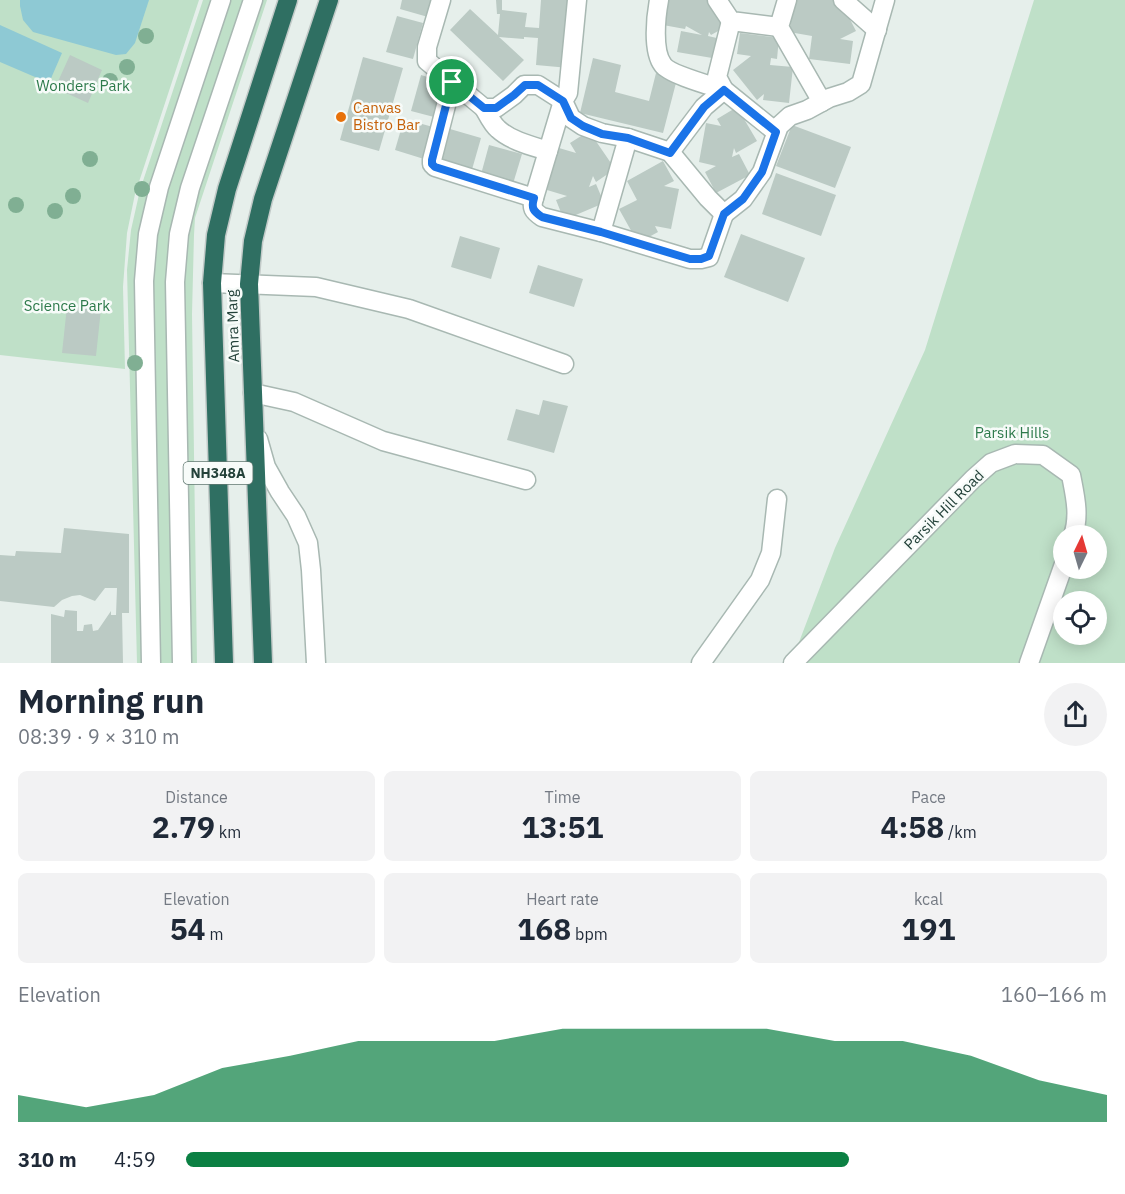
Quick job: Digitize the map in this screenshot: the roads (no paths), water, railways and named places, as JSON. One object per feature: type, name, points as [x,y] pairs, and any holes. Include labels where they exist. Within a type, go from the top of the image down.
[{"type":"highway","name":"Amra Marg","points":[[224,663],[212,283],[216,236],[227,189],[288,0]]},
{"type":"highway","name":"Amra Marg","points":[[263,663],[249,284],[253,241],[263,199],[329,0]]},
{"type":"street","points":[[151,663],[144,281],[148,234],[159,187],[221,0]]},
{"type":"street","points":[[182,663],[175,282],[179,235],[190,188],[252,0]]},
{"type":"street","points":[[441,0],[427,47],[427,61],[484,108],[497,128],[507,136],[548,151]]},
{"type":"street","points":[[577,0],[568,93],[563,101],[534,198],[532,206],[534,211],[542,217],[690,259],[709,256],[724,214],[743,199],[762,172],[779,126],[790,116],[848,92],[861,84],[885,0]]},
{"type":"street","points":[[659,0],[656,38],[663,66],[675,73],[724,90],[776,132]]},
{"type":"street","points":[[717,0],[731,21],[717,77],[724,90]]},
{"type":"street","points":[[787,0],[779,27],[822,102]]},
{"type":"street","points":[[843,0],[877,30]]},
{"type":"street","points":[[731,21],[779,27]]},
{"type":"street","points":[[452,82],[432,164],[435,167],[534,198]]},
{"type":"street","points":[[484,108],[496,108],[525,85],[538,85],[563,101],[571,118],[583,126],[602,134],[628,138],[670,153],[724,214]]},
{"type":"street","points":[[670,153],[704,107],[724,90]]},
{"type":"street","points":[[601,232],[628,138]]},
{"type":"street","points":[[212,283],[316,287],[409,309],[564,364]]},
{"type":"street","points":[[253,393],[294,402],[383,441],[526,480]]},
{"type":"street","points":[[254,429],[266,467],[296,516],[308,543],[316,663]]},
{"type":"street","name":"Parsik Hill Road","points":[[793,663],[990,463],[1015,454],[1043,455],[1071,476],[1077,503],[1076,525]]},
{"type":"street","points":[[701,663],[760,580],[771,553],[777,499]]},
{"type":"street","points":[[1029,663],[1059,579]]},
{"type":"water","points":[[20,0],[149,0],[135,43],[126,54],[116,55],[33,32],[23,20]]},
{"type":"water","points":[[0,25],[62,53],[49,83],[0,62]]},
{"type":"place","name":"Canvas Bistro Bar","points":[[341,117]]},
{"type":"park label","name":"Wonders Park","points":[[83,86]]},
{"type":"park label","name":"Science Park","points":[[67,306]]},
{"type":"park label","name":"Parsik Hills","points":[[1012,433]]}]
